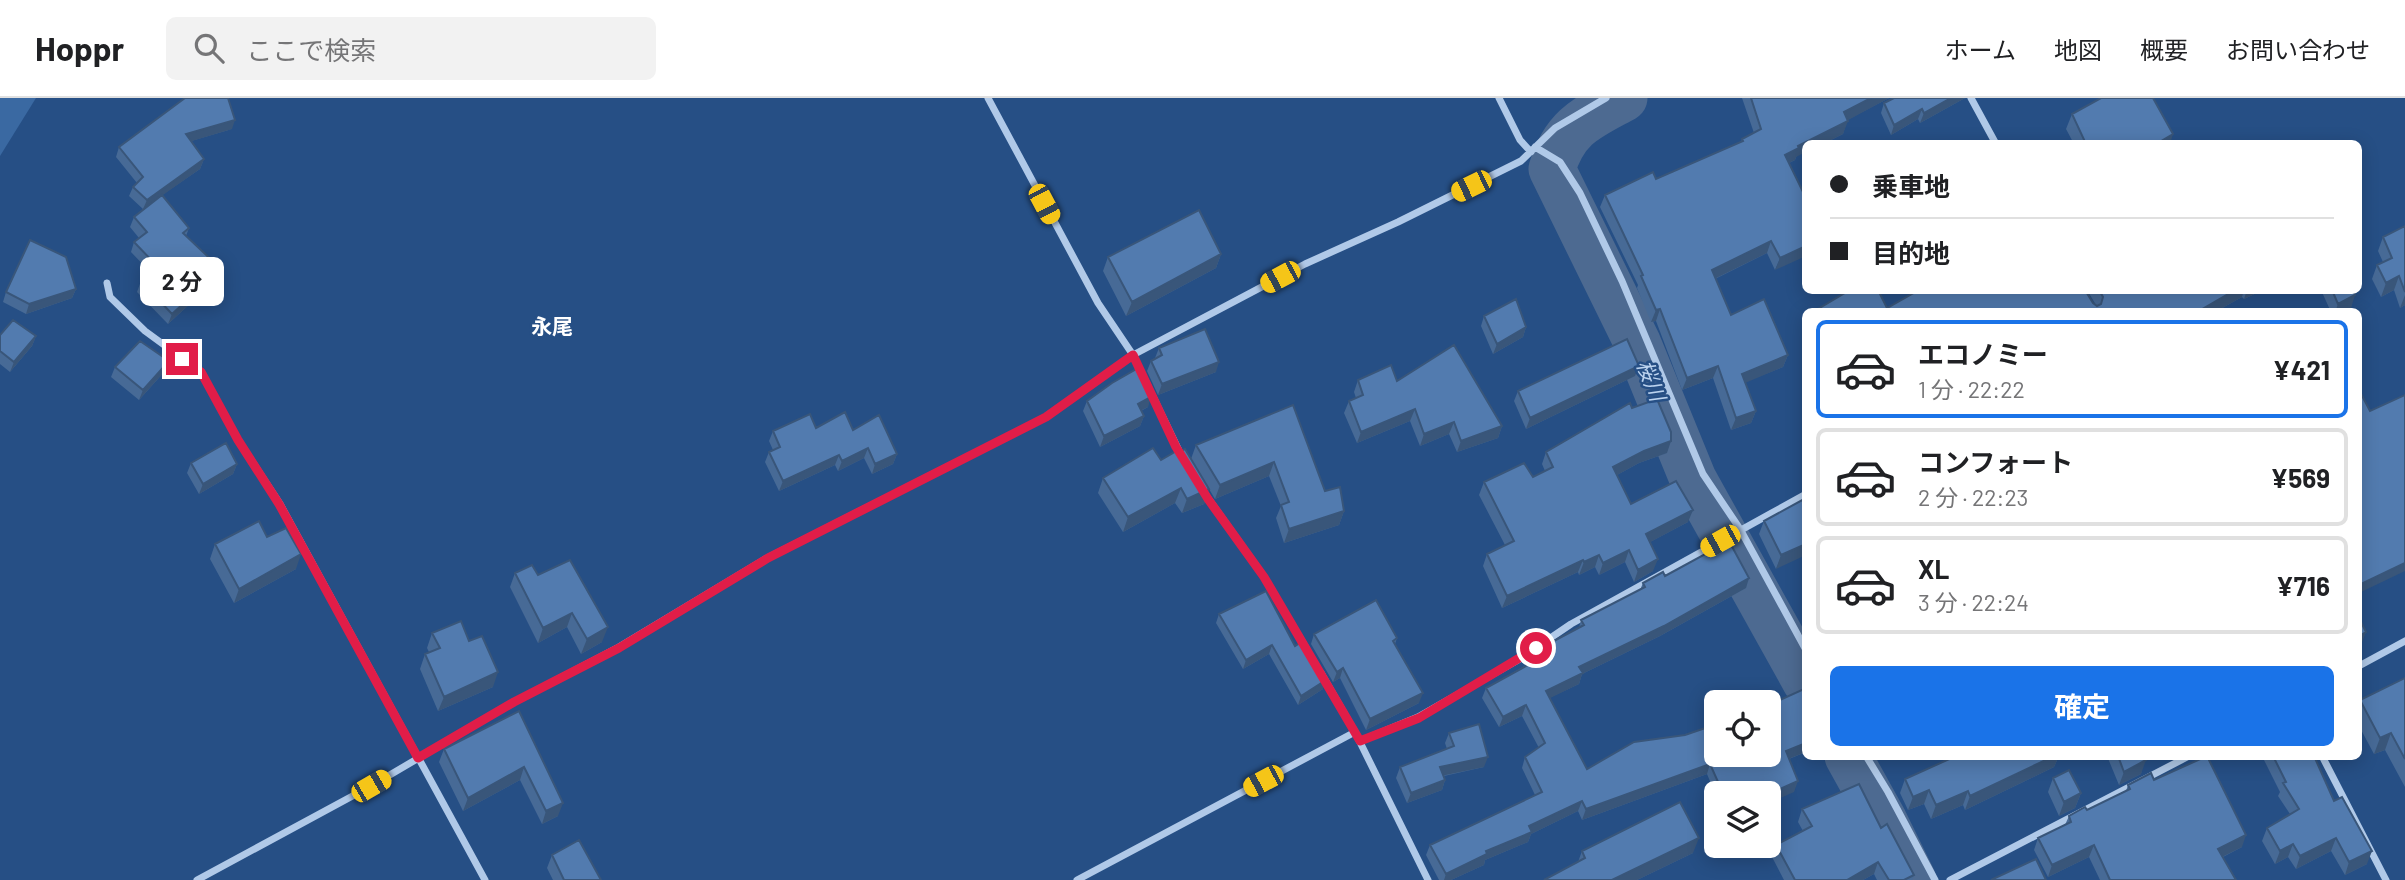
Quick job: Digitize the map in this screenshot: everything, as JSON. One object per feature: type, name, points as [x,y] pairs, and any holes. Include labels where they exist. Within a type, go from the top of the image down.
[{"type":"street","points":[[988,98],[1098,303],[1133,355],[1176,447],[1189,468]]},
{"type":"street","points":[[1499,98],[1520,140],[1560,162],[1580,193],[1622,281],[1703,474],[1741,529],[1802,643]]},
{"type":"street","points":[[197,880],[514,702],[619,648],[768,558],[1046,417],[1133,355],[1305,264],[1521,162],[1555,128],[1606,98]]},
{"type":"street","points":[[1971,98],[1994,140]]},
{"type":"street","points":[[107,283],[110,297],[145,331],[201,372],[238,440],[279,504],[485,880]]},
{"type":"street","points":[[1202,488],[1264,577],[1355,732],[1428,880]]},
{"type":"street","points":[[1360,741],[1419,718],[1518,660],[1571,624],[1802,496]]},
{"type":"street","points":[[2362,664],[2405,641]]},
{"type":"street","points":[[1077,880],[1355,732]]},
{"type":"street","points":[[1868,760],[1935,880]]},
{"type":"street","points":[[1950,880],[2181,760]]},
{"type":"street","points":[[2324,760],[2386,880]]},
{"type":"shaded area","points":[[0,98],[36,98],[0,156]]},
{"type":"building","points":[[185,98],[228,98],[235,120],[186,134],[204,159],[147,200],[133,187],[143,177],[119,147]]},
{"type":"building","points":[[1751,98],[1871,98],[1844,112],[1848,121],[1810,140],[1802,140],[1799,148],[1785,155],[1802,190],[1802,248],[1780,258],[1771,241],[1712,270],[1731,315],[1764,299],[1788,355],[1742,374],[1756,411],[1736,418],[1718,366],[1687,378],[1660,309],[1656,310],[1641,276],[1643,275],[1605,195],[1653,172],[1656,179],[1743,141],[1742,139],[1761,129]]},
{"type":"building","points":[[1894,98],[1951,98],[1924,113],[1922,109],[1894,125],[1884,103]]},
{"type":"building","points":[[2101,98],[2153,98],[2173,134],[2163,140],[2084,140],[2072,114]]},
{"type":"building","points":[[162,195],[189,228],[183,233],[221,269],[172,314],[141,281],[158,267],[134,242],[147,232],[134,217]]},
{"type":"building","points":[[1199,210],[1221,254],[1132,302],[1108,257]]},
{"type":"building","points":[[2405,226],[2405,292],[2399,276],[2386,283],[2377,265],[2392,258],[2383,237]]},
{"type":"building","points":[[30,240],[66,257],[76,289],[29,304],[6,292]]},
{"type":"building","points":[[1843,294],[1880,294],[1887,308],[1820,308]]},
{"type":"building","points":[[1912,294],[2087,294],[2097,306],[2101,304],[2101,294],[2228,294],[2204,308],[1887,308]]},
{"type":"building","points":[[2334,294],[2355,294],[2355,295],[2338,304]]},
{"type":"building","points":[[1516,299],[1526,327],[1497,344],[1484,316]]},
{"type":"building","points":[[13,320],[36,336],[14,362],[0,351],[0,335]]},
{"type":"building","points":[[1205,329],[1219,362],[1162,384],[1151,361],[1162,355],[1159,348]]},
{"type":"building","points":[[1627,339],[1639,366],[1530,418],[1518,391]]},
{"type":"building","points":[[140,341],[169,361],[143,390],[115,367]]},
{"type":"building","points":[[1454,345],[1502,426],[1461,441],[1454,422],[1424,434],[1415,409],[1361,432],[1349,401],[1363,395],[1358,380],[1391,365],[1397,381]]},
{"type":"building","points":[[1140,367],[1151,389],[1147,390],[1151,397],[1138,404],[1144,416],[1104,436],[1087,401]]},
{"type":"building","points":[[2405,395],[2405,563],[2362,584],[2362,396],[2370,411]]},
{"type":"building","points":[[1657,399],[1671,432],[1671,441],[1613,467],[1631,504],[1676,481],[1693,510],[1646,534],[1658,559],[1638,570],[1629,550],[1603,563],[1599,555],[1507,596],[1487,554],[1514,541],[1484,482],[1524,463],[1533,477],[1553,467],[1546,452],[1630,403],[1632,408]]},
{"type":"building","points":[[1293,405],[1325,491],[1340,487],[1344,511],[1289,529],[1281,505],[1289,502],[1274,462],[1220,485],[1196,445]]},
{"type":"building","points":[[845,412],[853,430],[879,415],[897,454],[875,464],[868,448],[842,461],[839,455],[783,481],[769,452],[780,447],[773,431],[810,414],[816,428]]},
{"type":"building","points":[[226,443],[237,464],[203,484],[191,463]]},
{"type":"building","points":[[1153,448],[1161,460],[1185,449],[1209,489],[1187,499],[1181,488],[1128,517],[1103,478]]},
{"type":"building","points":[[1802,500],[1802,546],[1781,555],[1764,521]]},
{"type":"building","points":[[259,521],[267,537],[286,528],[301,554],[239,589],[215,544]]},
{"type":"building","points":[[1729,541],[1749,578],[1664,626],[1579,667],[1583,673],[1546,691],[1587,769],[1634,742],[1685,735],[1704,728],[1704,766],[1586,809],[1582,801],[1529,826],[1532,832],[1486,851],[1487,854],[1446,874],[1430,845],[1542,792],[1525,757],[1545,743],[1526,705],[1503,717],[1486,688],[1537,660],[1533,652],[1584,625],[1581,620],[1645,587],[1643,583],[1663,572],[1665,576]]},
{"type":"building","points":[[570,560],[608,627],[587,639],[572,613],[543,628],[515,573],[532,565],[538,575]]},
{"type":"building","points":[[1266,591],[1295,646],[1303,641],[1326,680],[1301,696],[1272,645],[1246,660],[1219,614]]},
{"type":"building","points":[[1376,600],[1397,638],[1393,641],[1423,693],[1370,719],[1343,668],[1337,672],[1314,634]]},
{"type":"building","points":[[461,621],[469,641],[482,636],[498,672],[444,697],[425,654],[440,648],[432,633]]},
{"type":"building","points":[[2405,678],[2405,759],[2391,733],[2380,738],[2362,699]]},
{"type":"building","points":[[1802,690],[1802,745],[1786,751],[1798,781],[1781,789],[1781,781],[1718,781],[1711,767],[1781,767],[1781,700]]},
{"type":"building","points":[[519,711],[563,803],[546,811],[524,767],[468,798],[444,749]]},
{"type":"building","points":[[1479,724],[1488,757],[1440,767],[1445,780],[1411,793],[1400,767],[1454,746],[1449,733]]},
{"type":"building","points":[[1947,760],[2046,760],[1970,796],[1968,791],[1936,805],[1929,790],[1913,797],[1905,779]]},
{"type":"building","points":[[2120,760],[2146,760],[2124,772]]},
{"type":"building","points":[[2198,760],[2209,760],[2246,835],[2218,849],[2236,880],[2110,880],[2094,845],[2052,865],[2038,838],[2071,822],[2069,816],[2130,789],[2128,785],[2151,773],[2154,780]]},
{"type":"building","points":[[2275,760],[2316,760],[2334,801],[2342,797],[2372,851],[2349,862],[2336,838],[2300,856],[2293,844],[2280,851],[2267,828],[2299,809],[2283,783],[2286,782]]},
{"type":"building","points":[[2069,770],[2081,793],[2064,802],[2053,778]]},
{"type":"building","points":[[1859,784],[1881,828],[1887,824],[1914,875],[1904,880],[1889,880],[1878,862],[1847,880],[1795,880],[1781,854],[1781,842],[1812,826],[1802,809]]},
{"type":"building","points":[[1680,802],[1699,838],[1612,880],[1544,880],[1585,858],[1582,851]]},
{"type":"building","points":[[579,840],[601,880],[564,880],[552,855]]},
{"type":"building","points":[[2036,859],[2046,880],[1991,880]]},
{"type":"waterway","name":"桜川","points":[[1624,98],[1579,125],[1557,154],[1552,169],[1637,342],[1693,479],[1802,675]]},
{"type":"waterway","name":"桜川","points":[[1850,760],[1913,880]]},
{"type":"district","name":"永尾","points":[[552,325]]},
{"type":"route","points":[[182,359],[201,372],[238,440],[279,504],[418,758],[514,702],[619,648],[768,558],[1046,417],[1133,355],[1176,447],[1208,499],[1264,577],[1360,741],[1419,718],[1536,648]]}]
